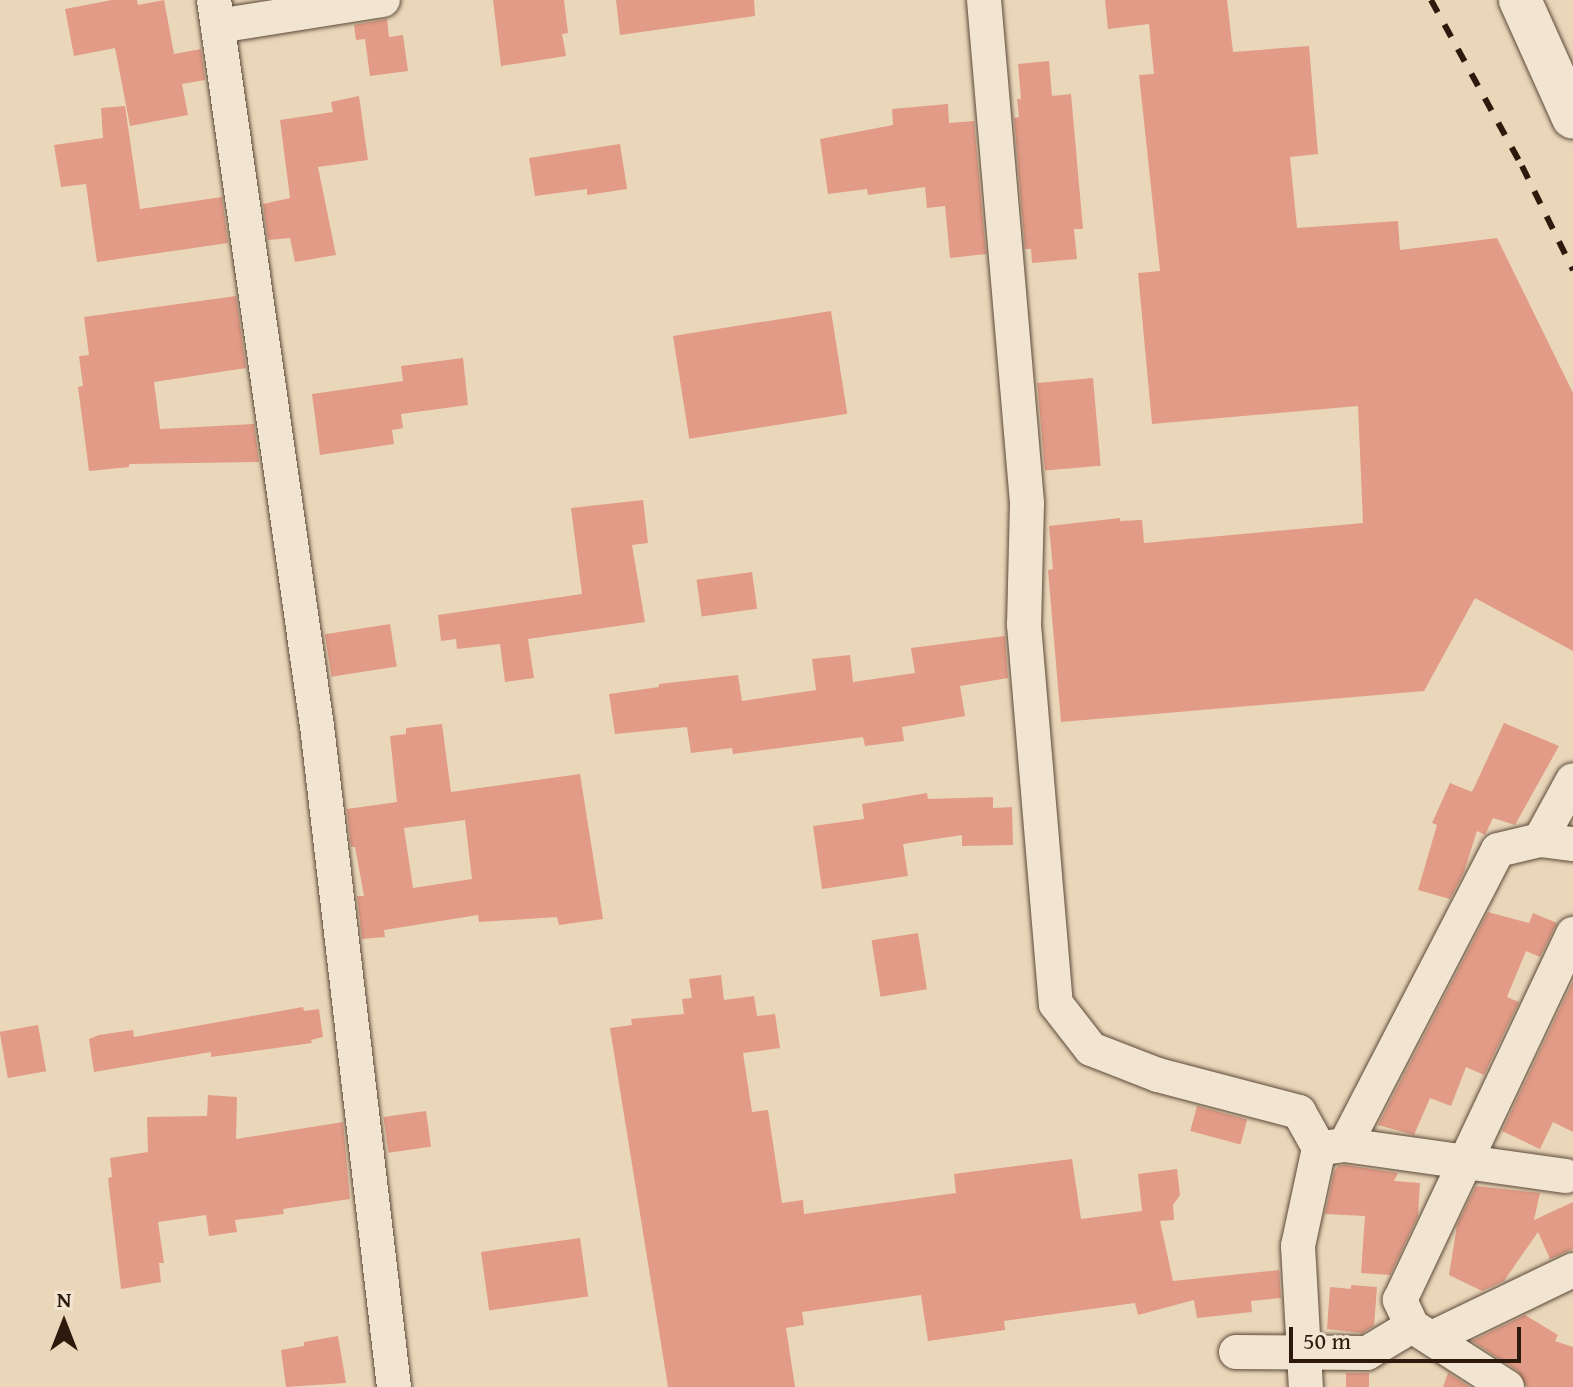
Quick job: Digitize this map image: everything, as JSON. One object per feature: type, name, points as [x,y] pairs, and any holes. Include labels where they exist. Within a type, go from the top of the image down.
[{"type":"street","points":[[383,0],[216,13],[317,726],[394,1387]]},
{"type":"street","points":[[984,0],[1027,503],[1024,625],[1056,1004],[1091,1049],[1158,1075],[1299,1112],[1332,1147],[1566,1176]]},
{"type":"street","points":[[1520,0],[1573,118]]},
{"type":"street","points":[[1306,1387],[1298,1246],[1332,1147],[1498,850],[1557,842],[1573,780]]},
{"type":"street","points":[[1507,1387],[1422,1332],[1400,1300],[1573,934]]},
{"type":"street","points":[[1236,1352],[1367,1353],[1573,1270]]},
{"type":"building","points":[[112,0],[137,0],[138,5],[164,0],[174,54],[201,49],[205,80],[182,84],[188,115],[130,126],[115,48],[74,56],[65,9]]},
{"type":"building","points":[[493,0],[564,0],[568,33],[562,34],[566,56],[501,66]]},
{"type":"building","points":[[616,0],[754,0],[755,16],[620,35]]},
{"type":"building","points":[[1105,0],[1227,0],[1233,52],[1309,46],[1318,154],[1290,157],[1297,228],[1398,221],[1400,250],[1497,238],[1573,393],[1573,651],[1475,598],[1424,691],[1061,722],[1048,570],[1053,569],[1049,526],[1120,518],[1120,521],[1142,520],[1144,543],[1363,523],[1358,406],[1152,424],[1138,273],[1160,271],[1139,75],[1154,74],[1149,24],[1108,29]]},
{"type":"building","points":[[387,19],[389,37],[403,35],[408,71],[370,76],[365,39],[356,40],[354,25]]},
{"type":"building","points":[[1049,61],[1052,96],[1071,94],[1083,229],[1074,229],[1077,259],[1032,263],[1031,249],[1025,249],[1014,118],[1019,117],[1017,99],[1021,99],[1018,64]]},
{"type":"building","points":[[359,96],[368,160],[318,167],[336,255],[295,262],[290,238],[268,240],[263,204],[290,198],[280,120],[333,112],[331,102]]},
{"type":"building","points":[[948,104],[949,123],[974,121],[986,254],[950,258],[945,206],[927,208],[925,187],[868,195],[867,189],[828,194],[820,139],[893,125],[892,109]]},
{"type":"building","points":[[125,106],[140,209],[222,197],[228,243],[97,262],[86,184],[61,187],[54,145],[103,138],[101,108]]},
{"type":"building","points":[[620,144],[627,189],[587,195],[587,189],[535,196],[529,158]]},
{"type":"building","points":[[236,296],[246,368],[154,382],[160,429],[254,424],[259,462],[129,464],[129,467],[89,471],[78,387],[83,386],[79,356],[89,355],[84,317]]},
{"type":"building","points":[[831,311],[847,414],[689,439],[673,336]]},
{"type":"building","points":[[463,358],[468,405],[401,414],[403,428],[392,430],[394,444],[320,455],[312,394],[403,381],[401,366]]},
{"type":"building","points":[[1093,378],[1101,466],[1045,471],[1037,383]]},
{"type":"building","points":[[643,500],[648,543],[632,545],[645,622],[528,639],[534,678],[505,682],[500,644],[457,649],[456,639],[441,641],[438,615],[582,594],[571,508]]},
{"type":"building","points":[[752,572],[757,609],[702,616],[697,580]]},
{"type":"building","points":[[390,624],[397,666],[332,677],[325,634]]},
{"type":"building","points":[[1005,636],[1008,678],[960,686],[965,716],[902,727],[904,741],[865,746],[863,737],[733,754],[732,748],[691,753],[687,727],[615,734],[609,694],[659,687],[659,684],[738,675],[742,701],[816,690],[812,659],[850,655],[853,682],[915,673],[911,648]]},
{"type":"building","points":[[1504,723],[1559,746],[1515,825],[1493,818],[1485,835],[1477,831],[1464,872],[1450,899],[1418,890],[1437,825],[1432,823],[1450,783],[1472,792]]},
{"type":"building","points":[[442,724],[451,792],[580,774],[603,919],[559,925],[557,917],[479,922],[478,915],[384,930],[385,937],[362,939],[357,896],[364,896],[355,847],[351,847],[347,809],[397,802],[390,736],[406,734],[406,728]],"holes":[[[465,820],[472,879],[413,888],[404,828]]]},
{"type":"building","points":[[927,793],[928,799],[993,797],[993,808],[1012,807],[1013,845],[962,846],[962,835],[903,844],[908,876],[822,889],[813,826],[864,819],[862,804]]},
{"type":"building","points":[[1488,912],[1529,923],[1533,913],[1557,923],[1540,957],[1526,951],[1507,997],[1519,1002],[1484,1075],[1466,1067],[1451,1106],[1430,1098],[1414,1135],[1378,1125]]},
{"type":"building","points":[[918,933],[927,989],[880,997],[872,940]]},
{"type":"building","points":[[721,975],[724,1000],[754,996],[757,1016],[775,1014],[780,1048],[743,1053],[752,1112],[768,1110],[782,1203],[803,1200],[804,1214],[956,1193],[954,1174],[1072,1159],[1081,1219],[1142,1211],[1138,1174],[1177,1169],[1180,1195],[1173,1205],[1174,1220],[1160,1221],[1173,1281],[1279,1270],[1281,1298],[1251,1301],[1252,1312],[1197,1318],[1194,1300],[1138,1315],[1135,1303],[1004,1321],[1005,1330],[928,1341],[921,1295],[802,1312],[804,1325],[786,1328],[795,1387],[668,1387],[610,1028],[632,1025],[631,1019],[684,1014],[682,999],[692,998],[689,979]]},
{"type":"building","points":[[1573,981],[1573,1132],[1553,1122],[1540,1149],[1502,1131]]},
{"type":"building","points":[[303,1007],[304,1011],[319,1009],[323,1037],[311,1040],[312,1043],[211,1057],[211,1052],[94,1072],[89,1039],[99,1035],[133,1030],[134,1037]]},
{"type":"building","points":[[38,1025],[46,1071],[8,1078],[0,1032]]},
{"type":"building","points":[[208,1095],[237,1097],[236,1139],[343,1122],[350,1199],[283,1209],[284,1214],[235,1220],[237,1232],[209,1236],[206,1215],[158,1222],[164,1263],[159,1263],[161,1282],[121,1289],[108,1178],[112,1177],[110,1158],[148,1152],[147,1117],[207,1116]]},
{"type":"building","points":[[1197,1106],[1247,1119],[1240,1145],[1190,1131]]},
{"type":"building","points":[[426,1111],[431,1147],[388,1153],[383,1117]]},
{"type":"building","points":[[1338,1166],[1398,1173],[1394,1181],[1420,1183],[1418,1216],[1390,1275],[1361,1273],[1365,1216],[1325,1214],[1334,1172]]},
{"type":"building","points":[[1476,1186],[1540,1193],[1534,1220],[1573,1202],[1573,1249],[1550,1259],[1538,1232],[1504,1281],[1482,1291],[1449,1275],[1457,1225]]},
{"type":"building","points":[[580,1238],[588,1296],[489,1310],[481,1252]]},
{"type":"building","points":[[1351,1285],[1377,1287],[1374,1326],[1362,1333],[1327,1329],[1330,1287],[1351,1289]]},
{"type":"building","points":[[1525,1315],[1558,1335],[1555,1341],[1573,1347],[1573,1387],[1527,1387],[1518,1371],[1472,1341]]},
{"type":"building","points":[[338,1336],[346,1383],[286,1387],[281,1350]]},
{"type":"building","points":[[1346,1373],[1369,1373],[1369,1387],[1346,1387]]},
{"type":"building","points":[[1448,1373],[1470,1387],[1443,1387]]},
{"type":"railway","points":[[1431,0],[1522,166],[1573,270]]}]
